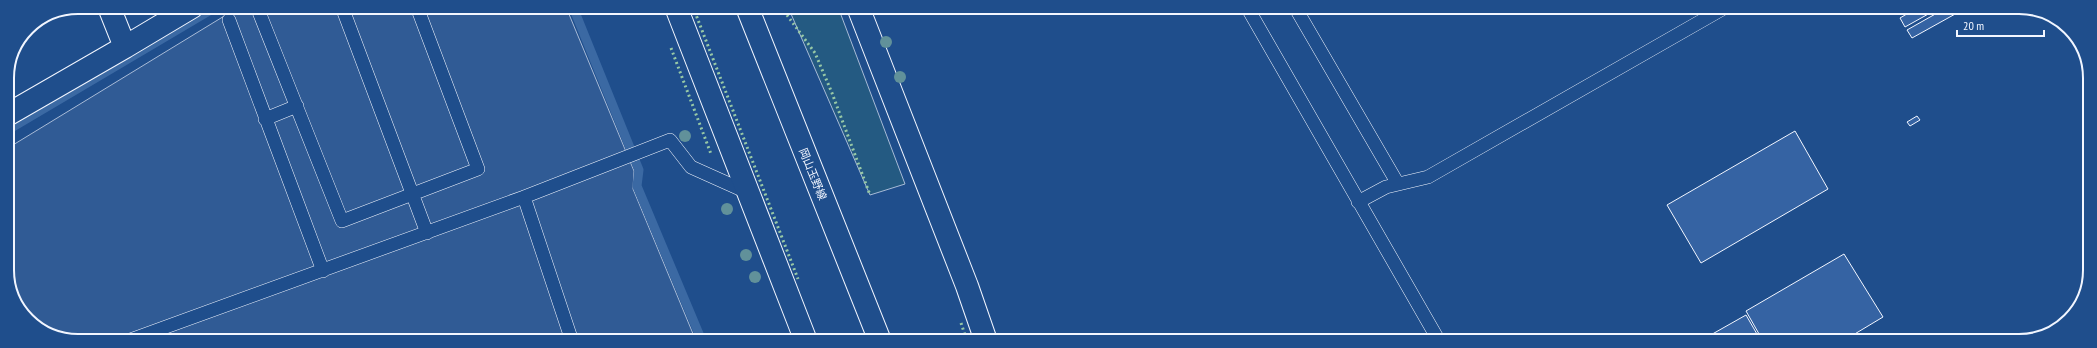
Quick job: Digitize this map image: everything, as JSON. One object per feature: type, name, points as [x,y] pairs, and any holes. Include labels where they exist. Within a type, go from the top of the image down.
[{"type":"street","points":[[112,14],[125,47]]},
{"type":"street","points":[[14,111],[180,14]]},
{"type":"street","points":[[679,14],[803,334]]},
{"type":"street","name":"岡山玉野線","points":[[750,14],[877,334]]},
{"type":"street","points":[[861,14],[967,286],[984,334]]},
{"type":"lane","points":[[260,14],[342,221],[478,169],[420,14]]},
{"type":"lane","points":[[345,14],[427,233]]},
{"type":"lane","points":[[1251,14],[1435,334]]},
{"type":"lane","points":[[1298,14],[1398,184]]},
{"type":"lane","points":[[1358,202],[1386,187],[1428,177],[1713,14]]},
{"type":"lane","points":[[228,20],[323,271]]},
{"type":"lane","points":[[265,119],[297,106]]},
{"type":"lane","points":[[147,334],[427,233],[670,140],[691,167],[749,193]]},
{"type":"lane","points":[[524,197],[570,334]]},
{"type":"shaded area","points":[[228,14],[569,14],[634,171],[633,189],[693,334],[78,334],[61,332],[39,321],[27,309],[17,291],[14,270],[14,144]]},
{"type":"shaded area","points":[[791,14],[841,14],[905,184],[870,195]]},
{"type":"building","points":[[1907,14],[1928,14],[1905,27],[1900,18]]},
{"type":"building","points":[[1935,14],[1955,14],[1912,38],[1907,30]]},
{"type":"building","points":[[1917,116],[1920,120],[1910,126],[1907,122]]},
{"type":"building","points":[[1795,131],[1828,189],[1701,263],[1667,205]]},
{"type":"building","points":[[1844,254],[1883,317],[1855,334],[1759,334],[1746,311]]},
{"type":"building","points":[[1746,315],[1757,334],[1712,334]]},
{"type":"waterway","points":[[14,126],[204,14]]},
{"type":"waterway","points":[[576,14],[639,170],[637,186],[699,334]]},
{"type":"hedge","points":[[696,14],[798,279]]},
{"type":"hedge","points":[[786,14],[815,53],[832,93],[870,195]]},
{"type":"hedge","points":[[671,48],[711,154]]},
{"type":"hedge","points":[[961,323],[965,334]]}]
